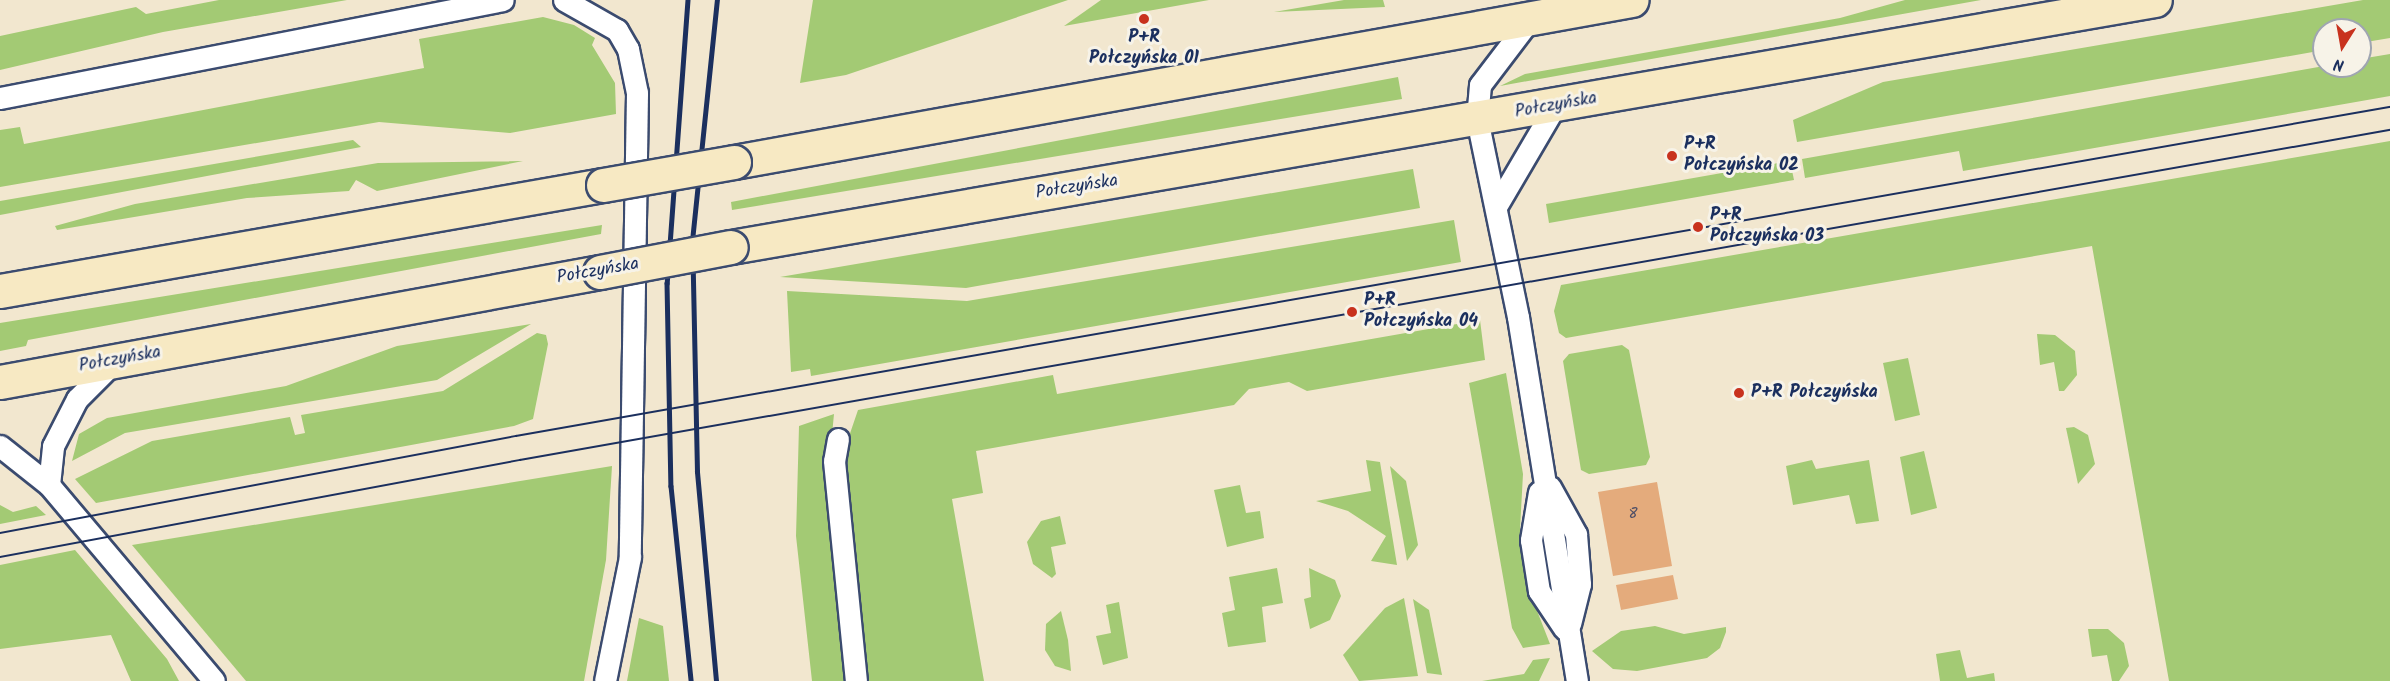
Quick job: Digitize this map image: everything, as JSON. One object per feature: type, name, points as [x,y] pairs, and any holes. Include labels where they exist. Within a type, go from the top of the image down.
[{"type":"main road","points":[[0,291],[734,162],[1632,0]]},
{"type":"main road","name":"Połczyńska","points":[[0,382],[731,248],[2155,0]]},
{"type":"lane","points":[[0,98],[503,0]]},
{"type":"lane","points":[[564,0],[617,30],[628,49],[637,93],[630,557],[605,681]]},
{"type":"lane","points":[[1531,18],[1480,85],[1476,119],[1488,188],[1497,205],[1542,473],[1533,562],[1539,591],[1568,634],[1577,681]]},
{"type":"lane","points":[[1497,205],[1555,106]]},
{"type":"lane","points":[[49,485],[53,446],[77,399],[116,360]]},
{"type":"lane","points":[[838,439],[834,461],[856,681]]},
{"type":"lane","points":[[0,446],[49,485],[212,680]]},
{"type":"lane","points":[[1542,473],[1576,534],[1580,584],[1568,634]]},
{"type":"green space","points":[[219,0],[347,0],[163,32],[0,70],[0,36],[136,7],[146,14]]},
{"type":"green space","points":[[813,0],[1068,0],[846,75],[800,83]]},
{"type":"green space","points":[[1101,0],[1209,0],[1064,26]]},
{"type":"green space","points":[[1344,0],[1383,0],[1385,7],[1274,12]]},
{"type":"green space","points":[[1905,0],[1981,0],[1500,86],[1525,74],[1840,18]]},
{"type":"green space","points":[[2363,0],[2390,0],[2390,38],[2372,41],[2372,18],[2312,18],[2312,52],[1797,142],[1793,120],[1883,82]]},
{"type":"green space","points":[[543,17],[574,25],[595,38],[592,45],[615,83],[616,114],[510,133],[379,122],[0,187],[0,130],[20,127],[24,144],[424,68],[419,39]]},
{"type":"green space","points":[[2390,54],[2390,96],[1963,171],[1959,151],[1805,178],[1802,159],[2312,68],[2312,78],[2372,78],[2372,57]]},
{"type":"green space","points":[[1398,77],[1402,99],[732,210],[731,202]]},
{"type":"green space","points":[[353,140],[361,147],[0,215],[0,201]]},
{"type":"green space","points":[[2390,141],[2390,681],[2169,681],[2092,246],[1566,338],[1559,333],[1554,311],[1561,285]]},
{"type":"green space","points":[[523,161],[377,191],[356,180],[349,191],[247,198],[57,230],[55,226],[135,204],[378,163]]},
{"type":"green space","points":[[1790,161],[1794,180],[1549,223],[1546,204]]},
{"type":"green space","points":[[1413,169],[1420,208],[966,288],[780,277]]},
{"type":"green space","points":[[1454,220],[1461,262],[811,376],[810,369],[791,372],[787,291],[967,301]]},
{"type":"green space","points":[[602,225],[601,234],[28,340],[26,346],[0,351],[0,323]]},
{"type":"green space","points":[[1480,320],[1485,360],[1307,391],[1289,382],[1249,389],[1234,405],[976,451],[983,493],[952,499],[984,681],[862,681],[844,451],[858,410],[1053,375],[1057,394]]},
{"type":"green space","points":[[531,324],[437,380],[125,433],[72,461],[79,434],[107,418],[286,386],[397,346]]},
{"type":"green space","points":[[537,333],[546,335],[548,344],[533,419],[514,426],[96,503],[75,479],[152,441],[290,417],[295,435],[305,433],[301,415],[443,391]]},
{"type":"green space","points":[[2037,334],[2055,335],[2075,351],[2077,375],[2064,391],[2059,391],[2054,362],[2040,365]]},
{"type":"green space","points":[[1622,345],[1629,350],[1650,457],[1646,465],[1589,474],[1581,470],[1563,361],[1569,354]]},
{"type":"green space","points":[[1908,358],[1920,415],[1895,421],[1883,363]]},
{"type":"green space","points":[[1506,373],[1523,474],[1520,529],[1527,585],[1550,644],[1523,648],[1512,628],[1469,383]]},
{"type":"green space","points":[[834,414],[827,487],[844,681],[812,681],[796,536],[799,426]]},
{"type":"green space","points":[[2074,427],[2088,435],[2095,464],[2078,484],[2066,428]]},
{"type":"green space","points":[[1924,451],[1937,508],[1911,515],[1900,457]]},
{"type":"green space","points":[[1366,460],[1380,462],[1397,565],[1371,561],[1386,536],[1348,511],[1316,501],[1371,491]]},
{"type":"green space","points":[[1812,460],[1816,469],[1869,460],[1879,521],[1856,524],[1849,495],[1793,505],[1786,466]]},
{"type":"green space","points":[[612,466],[606,560],[584,681],[246,681],[132,545]]},
{"type":"green space","points":[[1390,466],[1406,481],[1418,545],[1407,561]]},
{"type":"green space","points":[[1240,485],[1246,513],[1260,511],[1264,538],[1227,547],[1214,490]]},
{"type":"green space","points":[[0,505],[13,512],[36,506],[46,515],[0,524]]},
{"type":"green space","points":[[1060,516],[1066,544],[1051,547],[1056,574],[1052,578],[1033,564],[1027,542],[1041,521]]},
{"type":"green space","points":[[75,550],[167,659],[179,681],[131,681],[111,635],[0,649],[0,565]]},
{"type":"green space","points":[[1277,568],[1283,603],[1262,607],[1266,642],[1228,647],[1222,613],[1235,610],[1229,577]]},
{"type":"green space","points":[[1309,568],[1335,580],[1341,596],[1330,620],[1310,629],[1304,599],[1311,597]]},
{"type":"green space","points":[[1404,598],[1418,676],[1359,681],[1343,655],[1385,608]]},
{"type":"green space","points":[[1413,599],[1429,610],[1442,675],[1427,673]]},
{"type":"green space","points":[[1119,602],[1128,658],[1103,665],[1096,636],[1111,633],[1106,605]]},
{"type":"green space","points":[[1061,611],[1068,640],[1071,671],[1055,666],[1045,650],[1046,624]]},
{"type":"green space","points":[[639,618],[663,626],[669,681],[627,681]]},
{"type":"green space","points":[[1655,626],[1684,634],[1726,627],[1726,632],[1720,648],[1707,658],[1637,671],[1613,669],[1592,651],[1621,631]]},
{"type":"green space","points":[[2088,629],[2108,629],[2124,643],[2129,666],[2119,681],[2112,681],[2107,655],[2092,657]]},
{"type":"green space","points":[[1960,650],[1967,678],[1994,673],[1995,681],[1940,681],[1936,654]]},
{"type":"green space","points":[[1550,658],[1539,681],[1482,681],[1524,674],[1533,660]]},
{"type":"building","points":[[1657,482],[1672,566],[1613,576],[1598,492]]},
{"type":"building","points":[[1673,575],[1678,599],[1621,610],[1616,585]]},
{"type":"tram line","points":[[0,533],[516,436],[2390,107]]},
{"type":"tram line","points":[[0,557],[520,460],[2390,130]]},
{"type":"railway","points":[[688,0],[667,283],[671,486],[691,681]]},
{"type":"railway","points":[[716,681],[697,472],[692,241],[717,0]]},
{"type":"place","name":"P+R Połczyńska 01","points":[[1144,19]]},
{"type":"place","name":"P+R Połczyńska 02","points":[[1672,156]]},
{"type":"place","name":"P+R Połczyńska 03","points":[[1698,227]]},
{"type":"place","name":"P+R Połczyńska 04","points":[[1352,312]]},
{"type":"place","name":"P+R Połczyńska","points":[[1739,393]]}]
